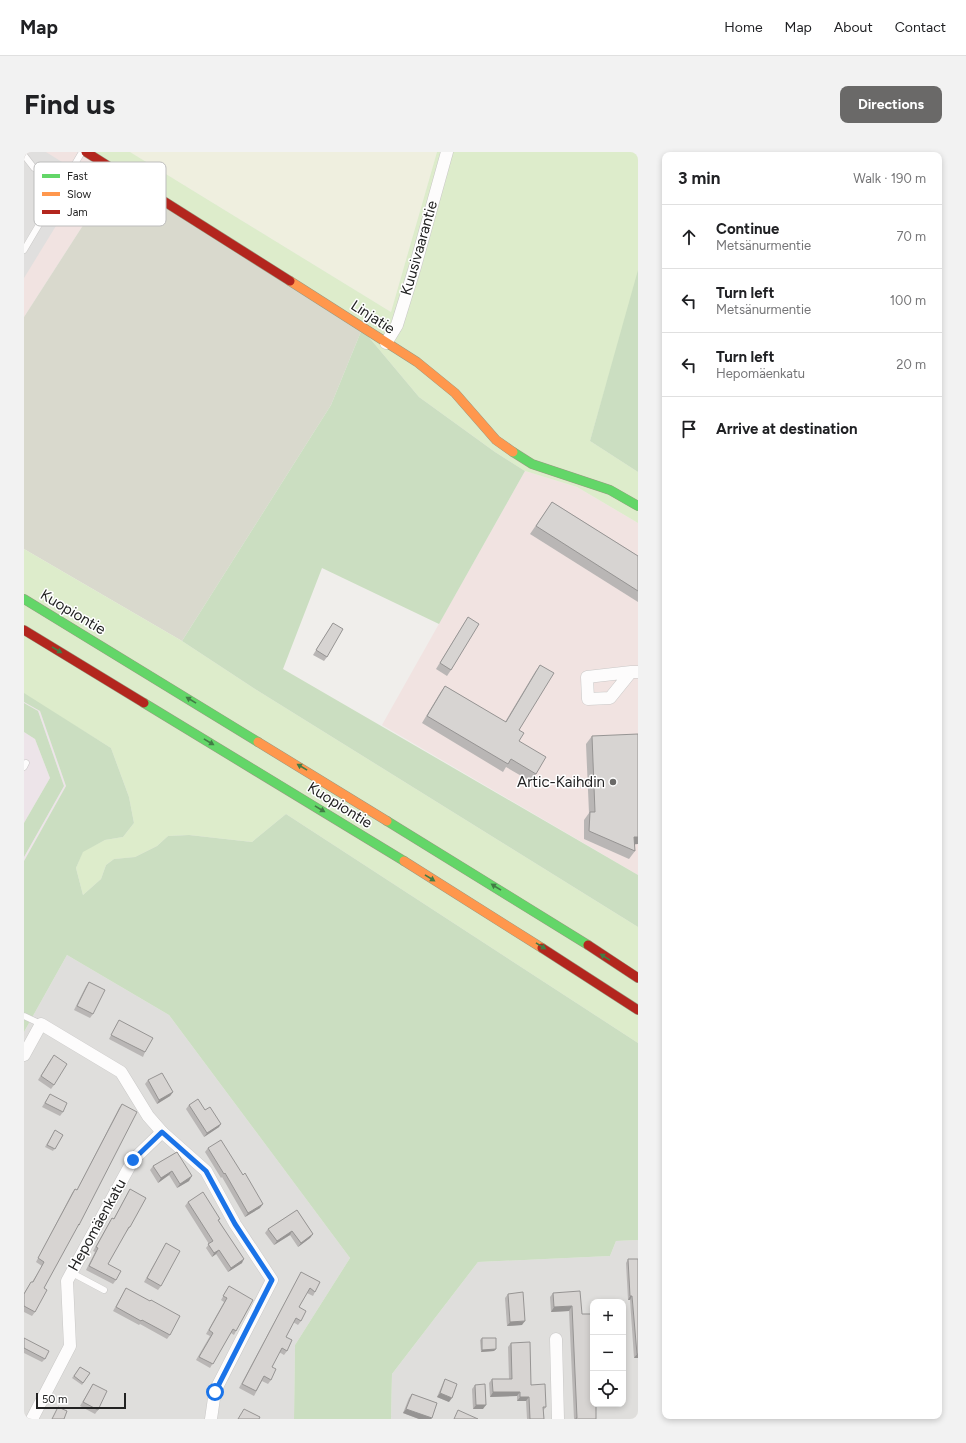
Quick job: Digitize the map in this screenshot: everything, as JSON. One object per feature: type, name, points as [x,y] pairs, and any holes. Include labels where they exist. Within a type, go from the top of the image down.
[{"type":"main road","name":"Linjatie","points":[[86,152],[102,162]]},
{"type":"main road","name":"Linjatie","points":[[166,203],[417,362],[455,393],[496,440],[532,464],[610,490],[638,506]]},
{"type":"main road","name":"Kuopiontie","points":[[24,598],[546,918],[638,978]]},
{"type":"main road","name":"Kuopiontie","points":[[24,630],[344,824],[547,950],[638,1010]]},
{"type":"street","name":"Kuusivaarantie","points":[[386,343],[397,326],[447,152]]},
{"type":"street","points":[[24,1055],[41,1024],[121,1072],[148,1116],[162,1132],[206,1171],[235,1224],[272,1280],[215,1392],[211,1419]]},
{"type":"street","name":"Hepomäenkatu","points":[[32,1419],[70,1346],[67,1281],[133,1160],[162,1132]]},
{"type":"street","points":[[556,1339],[558,1419]]},
{"type":"lane","points":[[76,162],[82,152]]},
{"type":"lane","points":[[24,155],[34,168]]},
{"type":"lane","points":[[24,250],[38,226]]},
{"type":"lane","points":[[24,1016],[41,1024]]},
{"type":"lane","points":[[72,1273],[104,1290]]},
{"type":"shaded area","points":[[24,152],[81,152],[97,162],[34,162],[34,226],[83,226],[24,317]]},
{"type":"shaded area","points":[[24,152],[46,152],[62,162],[34,162],[34,226],[56,226],[24,278]]},
{"type":"shaded area","points":[[166,206],[362,329],[331,405],[182,641],[24,549],[24,317],[83,226],[166,226]]},
{"type":"shaded area","points":[[525,471],[577,487],[638,523],[638,875],[382,725]]},
{"type":"shaded area","points":[[24,702],[40,711],[66,786],[24,861],[24,857],[64,786],[38,711]]},
{"type":"shaded area","points":[[24,732],[35,739],[50,778],[24,823]]},
{"type":"shaded area","points":[[67,955],[169,1015],[350,1258],[295,1345],[294,1419],[24,1419],[24,1032]]},
{"type":"shaded area","points":[[638,1240],[638,1419],[391,1419],[392,1374],[478,1262],[610,1256],[616,1241]]},
{"type":"green space","points":[[81,152],[130,152],[146,162],[97,162]]},
{"type":"green space","points":[[130,152],[437,152],[391,312],[166,174],[166,162],[146,162]]},
{"type":"green space","points":[[437,152],[638,152],[638,275],[590,441],[638,472],[638,523],[577,487],[525,471],[495,452],[419,397],[362,329],[166,206],[166,174],[391,312]]},
{"type":"green space","points":[[638,270],[638,472],[590,441]]},
{"type":"green space","points":[[362,329],[419,397],[495,452],[525,471],[439,624],[322,568],[283,669],[638,875],[638,927],[255,689],[182,641],[331,405]]},
{"type":"green space","points":[[24,549],[182,641],[255,689],[638,927],[638,1043],[286,814],[252,842],[189,835],[168,836],[157,846],[135,857],[114,859],[106,865],[101,879],[83,895],[76,868],[83,851],[105,840],[123,837],[134,823],[129,797],[111,748],[24,694]]},
{"type":"green space","points":[[24,693],[111,748],[129,797],[134,823],[123,837],[105,840],[83,852],[76,868],[83,895],[101,879],[106,865],[114,859],[135,857],[157,846],[168,836],[189,835],[252,842],[286,814],[638,1043],[638,1240],[616,1241],[610,1256],[478,1262],[392,1374],[391,1419],[294,1419],[295,1345],[350,1258],[169,1015],[67,955],[24,1032],[24,861],[66,786],[40,711],[24,702]]},
{"type":"green space","points":[[24,703],[38,711],[64,786],[24,857],[24,823],[50,778],[35,739],[24,732]]},
{"type":"building","points":[[552,502],[638,556],[638,591],[536,526]]},
{"type":"building","points":[[468,617],[479,624],[451,670],[440,663]]},
{"type":"building","points":[[333,623],[343,629],[327,657],[316,650]]},
{"type":"building","points":[[540,665],[554,673],[519,730],[524,733],[519,741],[546,757],[536,774],[511,759],[508,764],[427,716],[445,686],[506,722]]},
{"type":"building","name":"Artic-Kaihdin","points":[[638,734],[638,837],[634,837],[635,851],[589,831],[590,812],[595,812],[592,736]]},
{"type":"building","points":[[89,982],[105,990],[93,1014],[77,1006]]},
{"type":"building","points":[[119,1020],[153,1038],[145,1052],[111,1035]]},
{"type":"building","points":[[54,1055],[67,1064],[54,1085],[41,1076]]},
{"type":"building","points":[[162,1073],[173,1092],[159,1100],[148,1080]]},
{"type":"building","points":[[50,1094],[67,1103],[63,1112],[45,1103]]},
{"type":"building","points":[[198,1099],[205,1110],[210,1107],[221,1124],[207,1133],[189,1105]]},
{"type":"building","points":[[122,1104],[137,1112],[79,1225],[44,1288],[47,1290],[35,1312],[24,1306],[24,1294],[31,1282],[33,1282],[44,1262],[38,1258],[75,1189],[77,1190]]},
{"type":"building","points":[[55,1130],[63,1135],[55,1149],[47,1145]]},
{"type":"building","points":[[221,1140],[243,1175],[245,1173],[263,1204],[248,1213],[225,1173],[224,1174],[208,1148]]},
{"type":"building","points":[[177,1152],[192,1176],[180,1184],[172,1171],[161,1178],[153,1166]]},
{"type":"building","points":[[130,1189],[146,1198],[108,1264],[121,1271],[116,1280],[89,1266],[98,1248],[96,1247],[112,1218],[114,1219]]},
{"type":"building","points":[[203,1192],[220,1219],[218,1220],[244,1259],[231,1268],[219,1250],[214,1253],[208,1244],[213,1241],[188,1202]]},
{"type":"building","points":[[297,1210],[313,1234],[301,1243],[292,1231],[277,1241],[268,1229]]},
{"type":"building","points":[[166,1243],[180,1251],[161,1286],[147,1278]]},
{"type":"building","points":[[628,1259],[638,1259],[638,1354],[632,1296],[630,1296]]},
{"type":"building","points":[[301,1272],[320,1282],[315,1292],[310,1288],[299,1307],[306,1311],[301,1321],[296,1318],[286,1337],[292,1340],[287,1351],[282,1348],[272,1367],[276,1369],[271,1380],[264,1376],[256,1391],[242,1384]]},
{"type":"building","points":[[229,1286],[253,1300],[236,1331],[233,1329],[213,1364],[199,1357],[213,1333],[209,1330],[227,1298],[223,1296]]},
{"type":"building","points":[[126,1288],[180,1316],[170,1335],[116,1307]]},
{"type":"building","points":[[580,1291],[582,1314],[590,1314],[590,1407],[596,1407],[596,1419],[576,1419],[572,1306],[554,1307],[553,1293]]},
{"type":"building","points":[[523,1292],[525,1321],[510,1322],[508,1294]]},
{"type":"building","points":[[24,1338],[49,1351],[45,1359],[24,1348]]},
{"type":"building","points":[[482,1338],[496,1338],[496,1349],[482,1350]]},
{"type":"building","points":[[530,1342],[531,1385],[545,1384],[546,1407],[543,1407],[544,1419],[530,1419],[529,1397],[520,1397],[520,1392],[493,1392],[492,1379],[512,1379],[511,1343]]},
{"type":"building","points":[[80,1367],[90,1373],[83,1383],[74,1376]]},
{"type":"building","points":[[445,1379],[457,1384],[452,1398],[440,1393]]},
{"type":"building","points":[[93,1384],[107,1391],[98,1410],[83,1402]]},
{"type":"building","points":[[485,1384],[486,1405],[476,1405],[475,1385]]},
{"type":"building","points":[[412,1394],[437,1403],[432,1418],[406,1409]]},
{"type":"building","points":[[58,1407],[67,1411],[64,1419],[52,1419]]},
{"type":"building","points":[[244,1409],[260,1417],[259,1419],[238,1419]]},
{"type":"building","points":[[458,1410],[478,1419],[454,1419]]},
{"type":"traffic: fast","points":[[513,452],[532,464],[610,490],[638,506]]},
{"type":"traffic: fast","points":[[24,599],[258,742]]},
{"type":"traffic: fast","points":[[144,703],[404,861]]},
{"type":"traffic: fast","points":[[387,821],[588,945]]},
{"type":"traffic: slow","points":[[290,281],[417,362],[455,393],[496,440],[513,452]]},
{"type":"traffic: slow","points":[[258,742],[387,821]]},
{"type":"traffic: slow","points":[[404,861],[542,948]]},
{"type":"traffic: jam","points":[[86,152],[102,162]]},
{"type":"traffic: jam","points":[[166,203],[290,281]]},
{"type":"traffic: jam","points":[[24,630],[144,703]]},
{"type":"traffic: jam","points":[[588,945],[638,978]]},
{"type":"traffic: jam","points":[[542,948],[638,1010]]},
{"type":"place","name":"Artic-Kaihdin","points":[[613,782]]},
{"type":"route","points":[[133,1160],[162,1132],[173,1141],[206,1171],[235,1224],[272,1280],[215,1392]]}]
